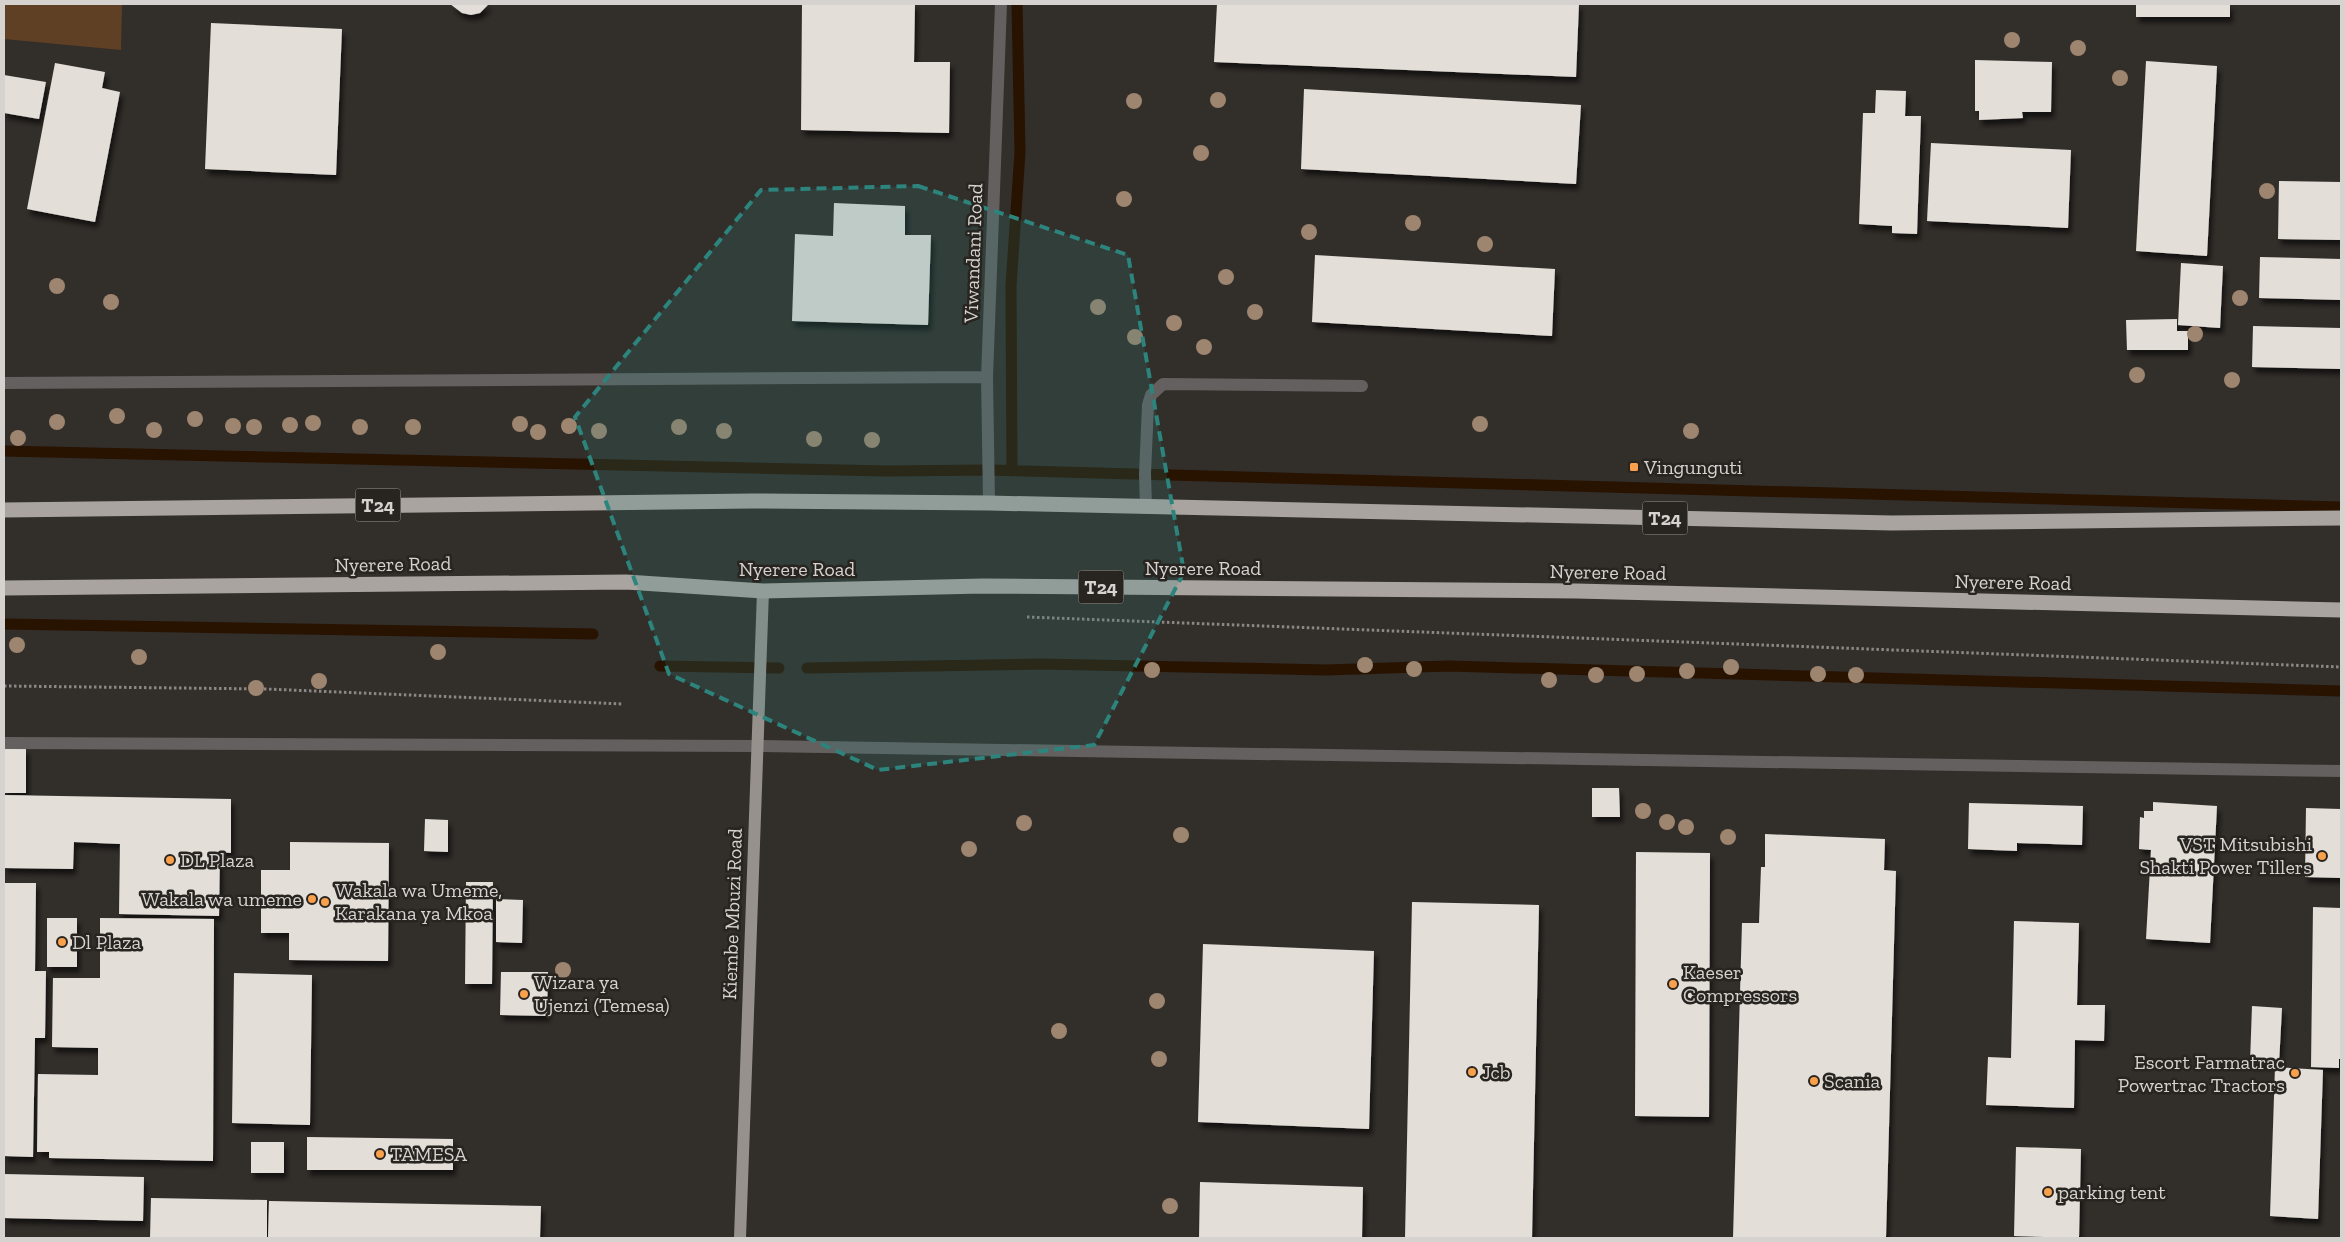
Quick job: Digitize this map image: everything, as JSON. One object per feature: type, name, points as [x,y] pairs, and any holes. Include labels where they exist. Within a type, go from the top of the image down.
[{"type":"highway","name":"T24","points":[[4,510],[742,501],[989,503],[1892,523],[2341,518]]},
{"type":"highway","name":"Nyerere Road","points":[[4,588],[626,582],[763,591],[983,586],[1576,591],[2341,610]]},
{"type":"main road","name":"Kiembe Mbuzi Road","points":[[740,1238],[763,591]]},
{"type":"street","name":"Viwandani Road","points":[[989,503],[987,377],[1001,4]]},
{"type":"street","points":[[4,383],[987,377]]},
{"type":"street","points":[[1146,507],[1145,474],[1148,405],[1151,395],[1162,384],[1362,386]]},
{"type":"street","points":[[4,743],[756,746],[2341,771]]},
{"type":"path","points":[[1023,617],[2341,667]]},
{"type":"path","points":[[4,686],[266,689],[623,704]]},
{"type":"highlighted area","points":[[918,186],[1128,255],[1184,572],[1094,745],[878,770],[669,674],[575,417],[761,190]]},
{"type":"shaded area","points":[[4,4],[122,4],[121,50],[4,39]]},
{"type":"building","points":[[450,4],[489,4],[480,13],[471,15],[462,13]]},
{"type":"building","points":[[802,4],[915,4],[914,62],[950,62],[949,133],[801,130]]},
{"type":"building","points":[[1217,4],[1579,4],[1576,77],[1214,62]]},
{"type":"building","points":[[2136,4],[2230,4],[2230,17],[2136,17]]},
{"type":"building","points":[[211,23],[342,29],[336,175],[205,169]]},
{"type":"building","points":[[1975,60],[2052,62],[2051,112],[2022,112],[2023,118],[1979,120],[1979,111],[1975,111]]},
{"type":"building","points":[[2146,61],[2217,66],[2207,256],[2136,251]]},
{"type":"building","points":[[55,63],[105,72],[102,88],[120,92],[95,222],[27,209]]},
{"type":"building","points":[[4,75],[46,82],[39,119],[4,113]]},
{"type":"building","points":[[1304,89],[1581,105],[1576,184],[1301,169]]},
{"type":"building","points":[[1876,90],[1906,91],[1905,116],[1921,116],[1917,234],[1892,233],[1892,226],[1859,224],[1863,113],[1875,113]]},
{"type":"building","points":[[1931,143],[2071,150],[2068,228],[1927,221]]},
{"type":"building","points":[[2279,181],[2341,182],[2341,240],[2278,239]]},
{"type":"building","points":[[834,203],[905,206],[905,235],[931,235],[928,325],[792,321],[795,234],[833,236]]},
{"type":"building","points":[[1315,255],[1555,269],[1552,336],[1312,322]]},
{"type":"building","points":[[2260,257],[2341,259],[2341,300],[2259,298]]},
{"type":"building","points":[[2181,263],[2223,266],[2220,328],[2178,325]]},
{"type":"building","points":[[2177,319],[2177,331],[2188,331],[2188,350],[2127,350],[2126,320]]},
{"type":"building","points":[[2253,326],[2341,328],[2341,369],[2252,367]]},
{"type":"building","points":[[4,748],[26,748],[26,793],[4,793]]},
{"type":"building","points":[[1592,788],[1619,788],[1620,817],[1592,817]]},
{"type":"building","name":"DL Plaza","points":[[4,795],[231,799],[231,853],[220,852],[219,916],[119,914],[120,844],[74,842],[73,869],[4,868]]},
{"type":"building","points":[[2153,802],[2217,806],[2210,943],[2146,939],[2151,850],[2139,849],[2140,817],[2144,818],[2144,811],[2153,811]]},
{"type":"building","points":[[1969,803],[2083,806],[2082,845],[2017,843],[2017,851],[1968,849]]},
{"type":"building","points":[[2306,808],[2341,809],[2341,878],[2305,877]]},
{"type":"building","points":[[425,819],[448,820],[448,852],[424,851]]},
{"type":"building","name":"Scania","points":[[1765,834],[1885,839],[1884,870],[1896,871],[1886,1238],[1733,1238],[1742,923],[1759,923],[1761,867],[1765,867]]},
{"type":"building","name":"Wakala wa Umeme, Karakana ya Mkoa","points":[[290,842],[389,843],[388,961],[289,960],[289,933],[261,933],[261,870],[290,870]]},
{"type":"building","name":"Kaeser Compressors","points":[[1636,852],[1710,853],[1709,1117],[1635,1116]]},
{"type":"building","points":[[466,882],[493,882],[492,984],[465,984]]},
{"type":"building","points":[[4,883],[36,883],[35,971],[46,971],[45,1038],[35,1038],[33,1157],[4,1156]]},
{"type":"building","points":[[496,899],[523,900],[522,943],[496,942]]},
{"type":"building","name":"Jcb","points":[[1412,902],[1539,905],[1532,1238],[1405,1238]]},
{"type":"building","points":[[2313,907],[2341,908],[2341,1059],[2339,1059],[2339,1068],[2311,1067]]},
{"type":"building","name":"Dl Plaza","points":[[47,918],[77,918],[77,967],[47,967]]},
{"type":"building","points":[[100,918],[214,919],[213,1161],[49,1158],[49,1152],[37,1152],[38,1074],[98,1075],[98,1048],[52,1047],[53,978],[100,978]]},
{"type":"building","points":[[2014,921],[2079,923],[2077,1005],[2105,1005],[2104,1041],[2075,1040],[2074,1108],[1986,1105],[1988,1057],[2011,1058]]},
{"type":"building","points":[[1203,944],[1374,951],[1369,1129],[1198,1122]]},
{"type":"building","name":"Wizara ya Ujenzi (Temesa)","points":[[501,972],[548,972],[547,1016],[500,1015]]},
{"type":"building","points":[[234,973],[312,975],[310,1125],[232,1123]]},
{"type":"building","points":[[2252,1006],[2282,1008],[2279,1064],[2250,1063]]},
{"type":"building","points":[[2275,1067],[2323,1070],[2318,1219],[2270,1216]]},
{"type":"building","name":"TAMESA","points":[[307,1137],[453,1139],[453,1170],[307,1170]]},
{"type":"building","points":[[251,1142],[284,1142],[284,1173],[251,1173]]},
{"type":"building","name":"parking tent","points":[[2016,1147],[2081,1149],[2079,1238],[2014,1236]]},
{"type":"building","points":[[4,1174],[144,1177],[143,1221],[4,1218]]},
{"type":"building","points":[[1200,1182],[1363,1187],[1362,1238],[1199,1238]]},
{"type":"building","points":[[151,1198],[267,1200],[267,1238],[150,1238]]},
{"type":"building","points":[[269,1201],[541,1206],[540,1238],[268,1238]]},
{"type":"waterway","points":[[1012,471],[1011,286],[1020,152],[1017,4]]},
{"type":"waterway","points":[[4,451],[886,471],[990,470],[2341,507]]},
{"type":"waterway","points":[[4,624],[593,634]]},
{"type":"waterway","points":[[807,668],[1041,664],[1326,670],[1449,666],[2341,691]]},
{"type":"waterway","points":[[660,666],[779,668]]},
{"type":"place","name":"Vingunguti","points":[[1634,467]]},
{"type":"place","name":"VST Mitsubishi Shakti Power Tillers","points":[[2322,856]]},
{"type":"place","name":"DL Plaza","points":[[170,860]]},
{"type":"place","name":"Wakala wa umeme","points":[[312,899]]},
{"type":"place","name":"Wakala wa Umeme, Karakana ya Mkoa","points":[[325,902]]},
{"type":"place","name":"Dl Plaza","points":[[62,942]]},
{"type":"place","name":"Kaeser Compressors","points":[[1673,984]]},
{"type":"place","name":"Wizara ya Ujenzi (Temesa)","points":[[524,994]]},
{"type":"place","name":"Jcb","points":[[1472,1072]]},
{"type":"place","name":"Escort Farmatrac Powertrac Tractors","points":[[2295,1073]]},
{"type":"place","name":"Scania","points":[[1814,1081]]},
{"type":"place","name":"TAMESA","points":[[380,1154]]},
{"type":"place","name":"parking tent","points":[[2048,1192]]}]
